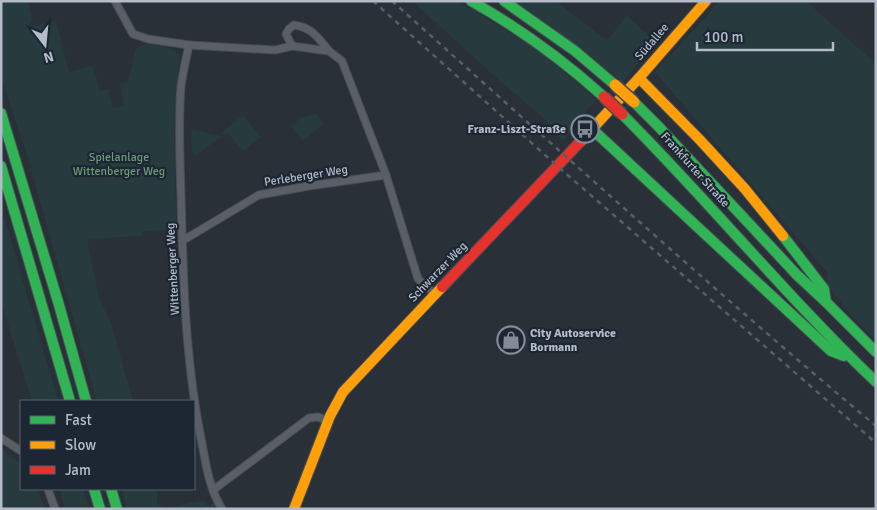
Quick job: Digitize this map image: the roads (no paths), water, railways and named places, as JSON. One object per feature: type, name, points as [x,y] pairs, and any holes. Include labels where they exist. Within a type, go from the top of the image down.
[{"type":"main road","name":"Frankfurter Straße","points":[[471,1],[506,21],[548,50],[577,72],[604,97],[647,138],[783,288],[850,358],[876,382]]},
{"type":"main road","name":"Frankfurter Straße","points":[[504,1],[583,57],[634,102],[797,275],[876,352]]},
{"type":"main road","name":"Südallee","points":[[639,78],[706,1]]},
{"type":"main road","name":"Schwarzer Weg","points":[[294,509],[328,421],[344,392],[639,78]]},
{"type":"main road","points":[[639,78],[745,189],[824,289],[826,302]]},
{"type":"main road","points":[[1,113],[86,400]]},
{"type":"main road","points":[[592,129],[831,351],[850,358]]},
{"type":"main road","points":[[1,166],[70,400]]},
{"type":"main road","points":[[94,490],[100,509]]},
{"type":"main road","points":[[111,490],[117,509]]},
{"type":"street","points":[[115,1],[133,34],[148,38],[189,45],[275,50],[292,46],[328,51]]},
{"type":"street","points":[[292,46],[286,34],[294,25],[304,26],[313,31],[328,51],[342,61],[386,175],[418,279],[436,295]]},
{"type":"street","name":"Wittenberger Weg","points":[[189,45],[181,86],[180,118],[182,241],[188,353],[194,400]]},
{"type":"street","name":"Perleberger Weg","points":[[182,241],[259,196],[308,186],[386,175]]},
{"type":"street","name":"Wittenberger Weg","points":[[195,407],[205,462],[213,490],[222,509]]},
{"type":"street","points":[[213,490],[309,418],[318,417],[328,421]]},
{"type":"street","points":[[1,438],[20,450]]},
{"type":"street","points":[[48,490],[55,509]]},
{"type":"railway","points":[[373,1],[563,171],[876,443]]},
{"type":"railway","points":[[392,1],[693,269],[876,426]]},
{"type":"place","name":"Franz-Liszt-Straße","points":[[585,129]]},
{"type":"place","name":"City Autoservice Bormann","points":[[511,340]]},
{"type":"park label","name":"Spielanlage Wittenberger Weg","points":[[119,164]]}]
